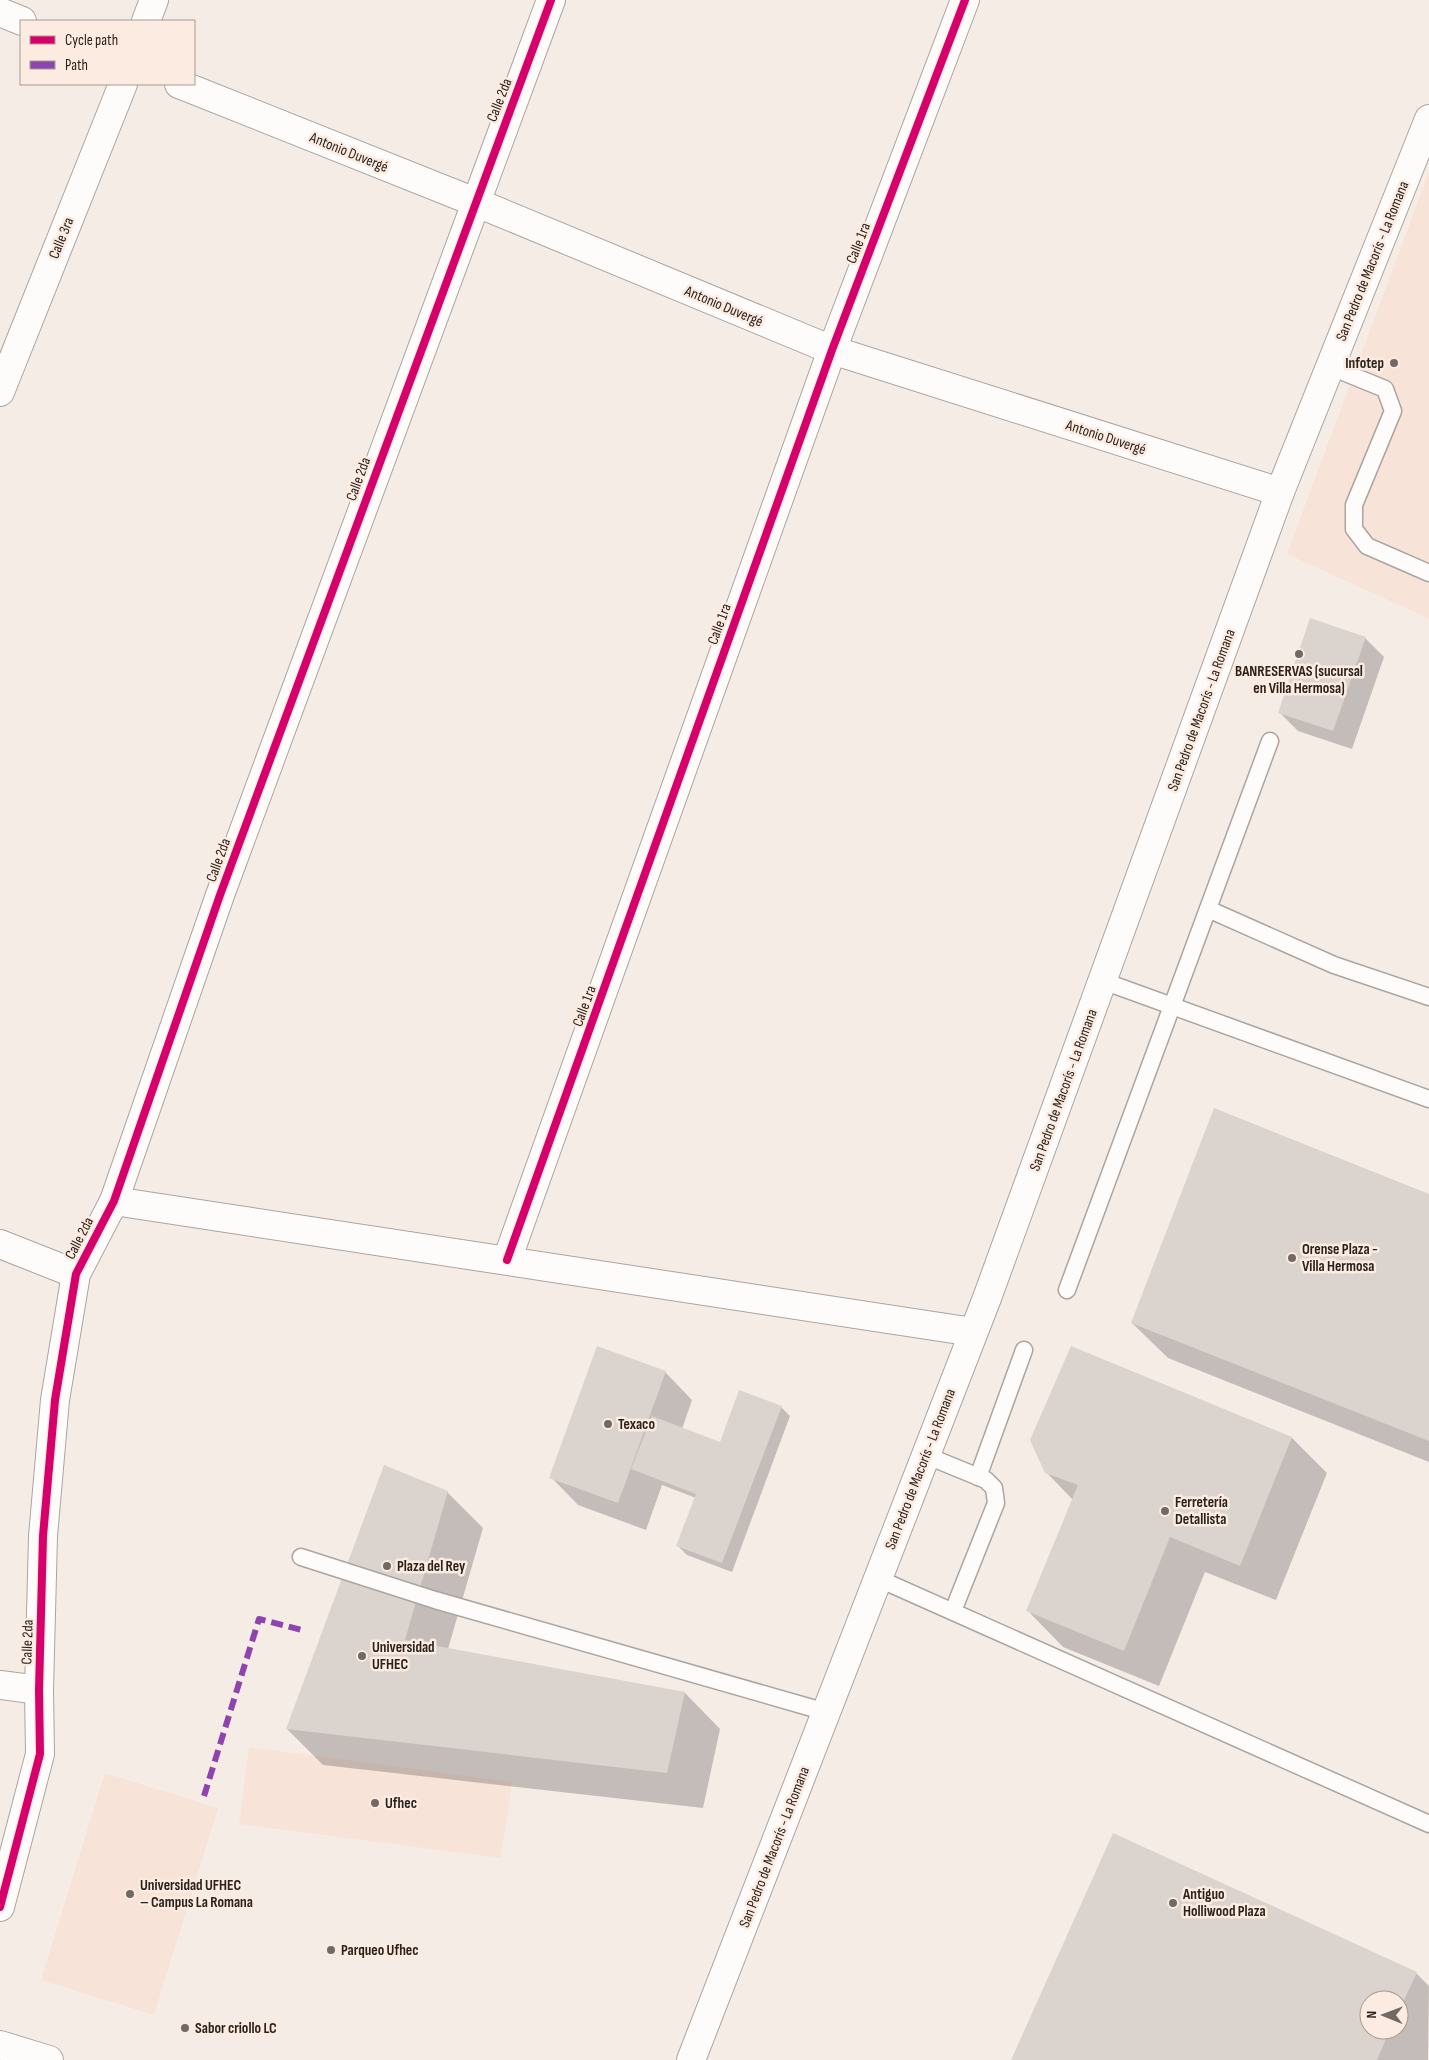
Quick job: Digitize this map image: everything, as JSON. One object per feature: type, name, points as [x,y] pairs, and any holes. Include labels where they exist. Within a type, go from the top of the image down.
[{"type":"street","points":[[146,20],[154,0]]},
{"type":"street","name":"Calle 2da","points":[[0,1907],[40,1754],[39,1690],[43,1536],[54,1410],[76,1274],[114,1201],[220,895],[551,0]]},
{"type":"street","name":"Calle 1ra","points":[[508,1260],[832,350],[965,0]]},
{"type":"street","points":[[0,12],[20,20]]},
{"type":"street","name":"Calle 3ra","points":[[0,392],[123,85]]},
{"type":"street","name":"Antonio Duvergé","points":[[182,85],[475,202],[832,350],[1280,492]]},
{"type":"street","name":"San Pedro de Macorís - La Romana","points":[[691,2060],[973,1332],[1103,981],[1280,492],[1429,119]]},
{"type":"street","points":[[114,1201],[973,1332]]},
{"type":"street","points":[[0,1244],[76,1274]]},
{"type":"street","points":[[0,1685],[39,1690]]},
{"type":"street","points":[[0,2044],[49,2060]]},
{"type":"lane","points":[[1331,367],[1385,389],[1393,411],[1354,506],[1354,529],[1367,546],[1429,573]]},
{"type":"lane","points":[[1067,1290],[1270,741]]},
{"type":"lane","points":[[1208,909],[1334,965],[1429,998]]},
{"type":"lane","points":[[1103,981],[1429,1099]]},
{"type":"lane","points":[[978,1477],[1024,1350]]},
{"type":"lane","points":[[925,1455],[986,1480],[994,1488],[996,1503],[953,1611]]},
{"type":"lane","points":[[301,1557],[435,1600],[826,1712]]},
{"type":"lane","points":[[878,1578],[1429,1824]]},
{"type":"shaded area","name":"Infotep","points":[[1429,172],[1429,619],[1287,554]]},
{"type":"shaded area","name":"Ufhec","points":[[249,1747],[512,1782],[501,1858],[239,1824]]},
{"type":"shaded area","name":"Universidad UFHEC – Campus La Romana","points":[[105,1773],[218,1808],[154,2015],[41,1980]]},
{"type":"building","points":[[1310,618],[1366,637],[1333,731],[1278,713]]},
{"type":"building","name":"Orense Plaza - Villa Hermosa","points":[[1214,1108],[1429,1194],[1429,1441],[1131,1323]]},
{"type":"building","name":"Texaco","points":[[597,1346],[666,1371],[618,1503],[549,1478]]},
{"type":"building","name":"Ferretería Detallista","points":[[1071,1346],[1292,1437],[1240,1566],[1170,1537],[1124,1651],[1026,1611],[1078,1485],[1045,1473],[1030,1440]]},
{"type":"building","points":[[739,1390],[782,1406],[722,1563],[676,1546],[696,1494],[631,1469],[652,1416],[720,1442]]},
{"type":"building","name":"Plaza del Rey","points":[[384,1465],[448,1491],[405,1640],[685,1692],[667,1773],[286,1729]]},
{"type":"building","name":"Antiguo Holliwood Plaza","points":[[1113,1833],[1417,1972],[1409,1990],[1359,1990],[1359,2040],[1386,2040],[1377,2060],[1011,2060]]},
{"type":"marked path","points":[[204,1796],[259,1619],[302,1630]]},
{"type":"cycle path","points":[[0,1907],[40,1754],[39,1690],[43,1536],[55,1400],[76,1274],[114,1201],[220,895],[551,0]]},
{"type":"cycle path","points":[[507,1260],[832,350],[965,0]]},
{"type":"place","name":"Infotep","points":[[1394,363]]},
{"type":"place","name":"BANRESERVAS (sucursal en Villa Hermosa)","points":[[1299,654]]},
{"type":"place","name":"Orense Plaza - Villa Hermosa","points":[[1292,1258]]},
{"type":"place","name":"Texaco","points":[[608,1424]]},
{"type":"place","name":"Ferretería Detallista","points":[[1165,1511]]},
{"type":"place","name":"Plaza del Rey","points":[[387,1566]]},
{"type":"place","name":"Universidad UFHEC","points":[[362,1656]]},
{"type":"place","name":"Ufhec","points":[[375,1803]]},
{"type":"place","name":"Universidad UFHEC – Campus La Romana","points":[[130,1894]]},
{"type":"place","name":"Antiguo Holliwood Plaza","points":[[1173,1903]]},
{"type":"place","name":"Parqueo Ufhec","points":[[331,1950]]},
{"type":"place","name":"Sabor criollo LC","points":[[185,2028]]}]
